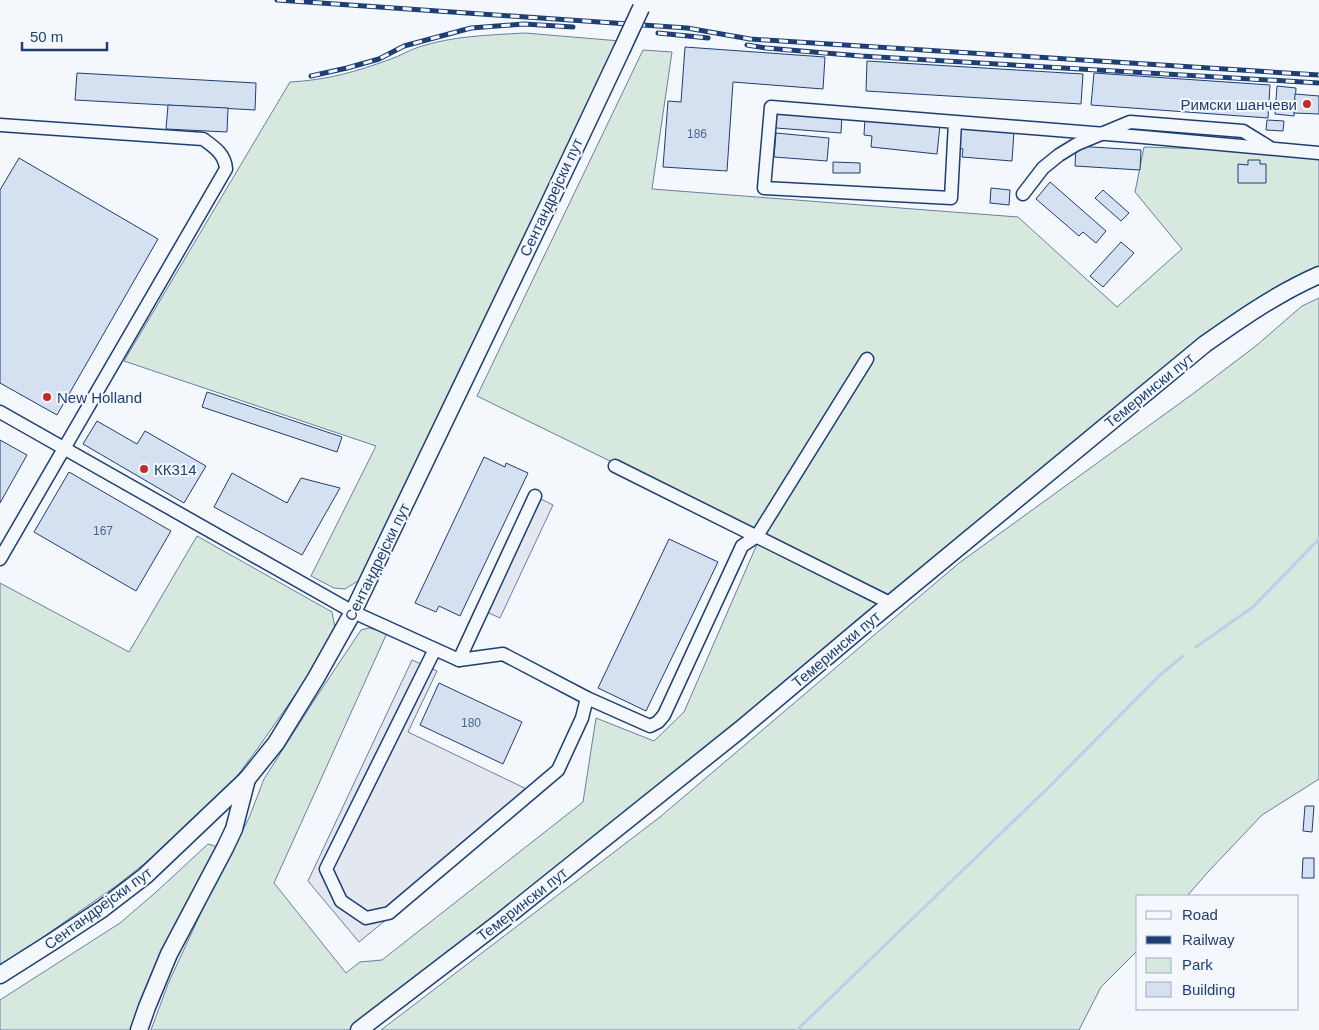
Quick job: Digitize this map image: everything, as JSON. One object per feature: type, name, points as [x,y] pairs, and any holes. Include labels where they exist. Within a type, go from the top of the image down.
[{"type":"main road","name":"Сентандрејски пут","points":[[0,975],[87,919],[145,876],[247,779],[276,743],[316,678],[353,612],[643,4]]},
{"type":"main road","name":"Темерински пут","points":[[358,1030],[500,922],[742,729],[890,603],[1206,344],[1252,311],[1294,286],[1319,275]]},
{"type":"main road","points":[[139,1030],[169,954],[234,829],[247,779]]},
{"type":"lane","points":[[955,122],[951,198],[764,188],[771,106],[1319,153]]},
{"type":"lane","points":[[0,559],[226,170],[226,161],[216,148],[202,139],[2,127]]},
{"type":"lane","points":[[1023,194],[1043,168],[1058,155],[1077,144],[1102,134]]},
{"type":"lane","points":[[0,412],[353,612],[459,660],[503,654],[587,698],[650,726],[658,722],[664,714],[742,546],[757,536],[867,359]]},
{"type":"lane","points":[[615,466],[890,603]]},
{"type":"lane","points":[[459,660],[535,496]]},
{"type":"lane","points":[[435,649],[326,869],[341,901],[366,918],[389,914],[558,770],[582,718],[587,698]]},
{"type":"green space","points":[[525,33],[620,41],[361,579],[345,589],[334,588],[311,576],[376,446],[124,361],[290,82],[329,77],[353,71],[394,58],[415,48],[445,40]]},
{"type":"green space","points":[[643,50],[672,52],[652,189],[1018,217],[1117,307],[1182,249],[1135,192],[1144,147],[1319,153],[1319,277],[1252,314],[362,1030],[151,1030],[168,984],[210,893],[249,818],[264,779],[361,630],[369,628],[387,633],[274,883],[346,973],[360,962],[382,960],[583,802],[596,718],[654,741],[684,712],[761,535],[477,396]]},
{"type":"green space","points":[[1319,298],[1319,779],[1262,815],[1188,895],[1136,895],[1136,952],[1101,987],[1079,1030],[381,1030],[660,817],[959,563],[1194,393],[1257,345],[1302,306]]},
{"type":"green space","points":[[197,536],[332,612],[335,628],[323,655],[234,780],[182,834],[116,886],[0,967],[0,583],[129,652]]},
{"type":"green space","points":[[208,844],[215,846],[217,853],[138,1030],[0,1030],[0,1000],[120,923]]},
{"type":"shaded area","points":[[535,496],[553,505],[500,618],[482,610]]},
{"type":"shaded area","points":[[412,660],[437,671],[408,732],[539,795],[359,942],[308,881]]},
{"type":"building","points":[[685,47],[825,57],[823,89],[733,82],[727,171],[663,167],[668,101],[681,102]]},
{"type":"building","points":[[867,61],[1083,74],[1081,104],[866,91]]},
{"type":"building","points":[[77,73],[256,83],[255,110],[75,100]]},
{"type":"building","points":[[1094,73],[1270,85],[1268,118],[1091,105]]},
{"type":"building","points":[[1277,86],[1296,88],[1294,116],[1275,114]]},
{"type":"building","name":"Римски шанчеви","points":[[1295,94],[1319,96],[1319,114],[1294,113]]},
{"type":"building","points":[[168,105],[228,108],[227,132],[166,129]]},
{"type":"building","points":[[777,109],[842,115],[841,133],[776,128]]},
{"type":"building","points":[[865,118],[940,125],[937,154],[871,147],[872,136],[864,135]]},
{"type":"building","points":[[1267,120],[1284,121],[1283,131],[1266,130]]},
{"type":"building","points":[[960,126],[1014,131],[1012,161],[962,157],[963,149],[959,148]]},
{"type":"building","points":[[776,133],[829,138],[827,161],[774,157]]},
{"type":"building","points":[[1076,146],[1141,150],[1140,170],[1075,166]]},
{"type":"building","points":[[19,158],[158,239],[57,415],[0,383],[0,190]]},
{"type":"building","points":[[1248,160],[1260,160],[1260,164],[1266,164],[1266,183],[1238,183],[1238,164],[1248,165]]},
{"type":"building","points":[[833,162],[860,163],[860,173],[833,173]]},
{"type":"building","points":[[1050,182],[1106,231],[1096,243],[1083,232],[1079,236],[1036,199]]},
{"type":"building","points":[[991,188],[1010,190],[1009,205],[990,203]]},
{"type":"building","points":[[1103,190],[1129,213],[1121,221],[1095,198]]},
{"type":"building","points":[[1121,242],[1134,253],[1103,287],[1090,276]]},
{"type":"building","points":[[207,392],[342,437],[337,452],[202,407]]},
{"type":"building","points":[[97,421],[137,444],[145,431],[206,466],[184,503],[83,444]]},
{"type":"building","points":[[0,440],[27,455],[0,503]]},
{"type":"building","points":[[484,457],[505,467],[506,463],[528,473],[460,616],[439,606],[436,612],[415,603]]},
{"type":"building","points":[[69,472],[171,531],[136,591],[34,532]]},
{"type":"building","points":[[232,473],[287,503],[301,478],[340,488],[302,555],[214,507]]},
{"type":"building","points":[[669,539],[718,562],[646,711],[598,688]]},
{"type":"building","points":[[439,683],[522,722],[503,764],[420,725]]},
{"type":"building","points":[[1305,806],[1314,806],[1312,832],[1303,831]]},
{"type":"building","points":[[1303,858],[1314,858],[1314,878],[1302,878]]},
{"type":"waterway","points":[[1196,647],[1253,607],[1319,539]]},
{"type":"waterway","points":[[797,1030],[1047,789],[1159,676],[1183,656]]},
{"type":"railway","points":[[277,0],[687,28],[750,39],[1319,75]]},
{"type":"railway","points":[[311,76],[379,59],[404,46],[471,28],[524,24],[573,27]]},
{"type":"railway","points":[[658,33],[708,38]]},
{"type":"railway","points":[[747,45],[861,56],[1319,83]]},
{"type":"place","name":"Римски шанчеви","points":[[1307,104]]},
{"type":"place","name":"New Holland","points":[[47,397]]},
{"type":"place","name":"КК314","points":[[144,469]]}]
